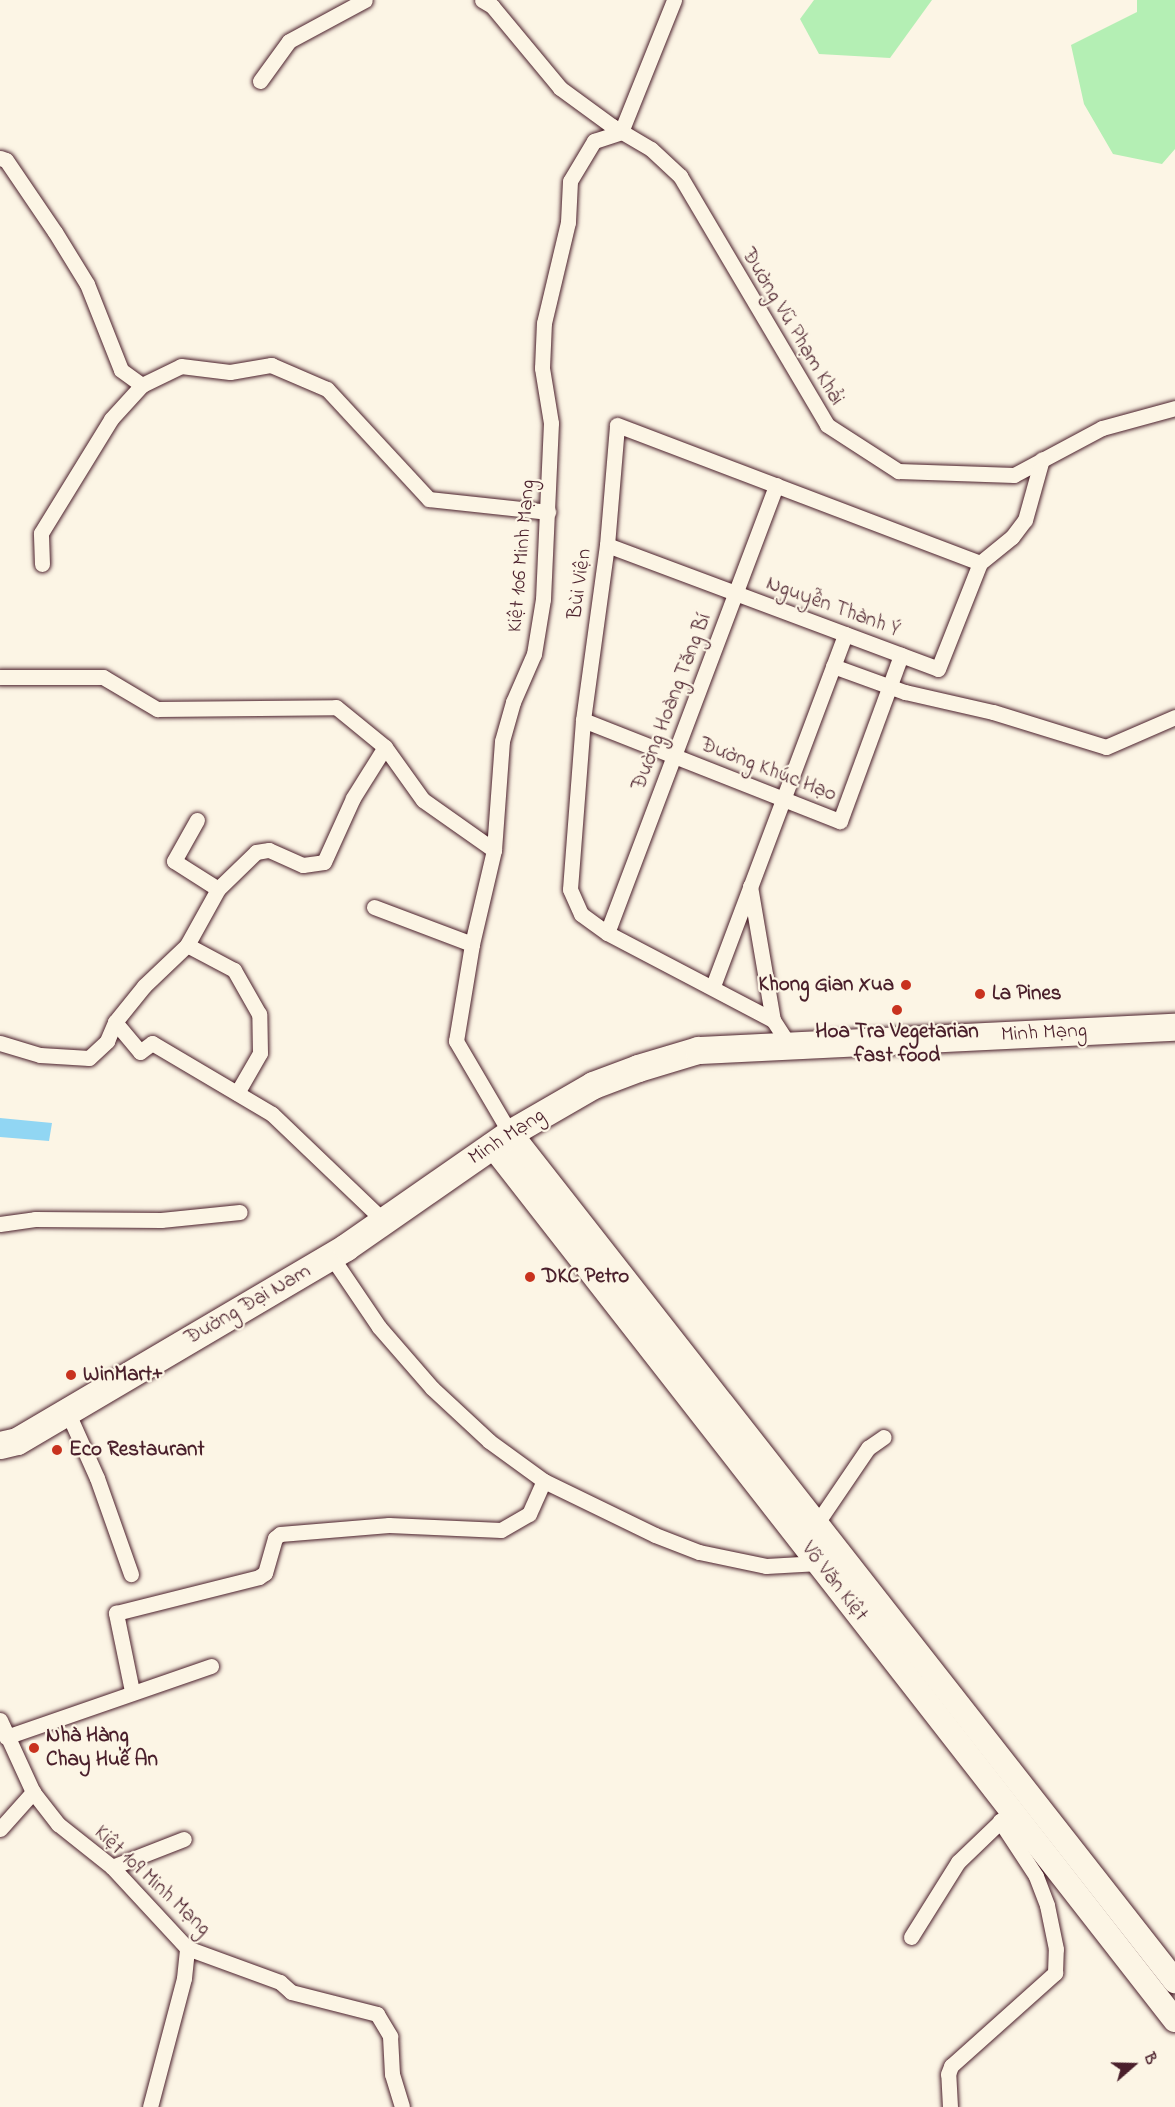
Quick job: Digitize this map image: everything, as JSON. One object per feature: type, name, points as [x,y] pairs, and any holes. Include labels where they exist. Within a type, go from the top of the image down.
[{"type":"highway","name":"Minh Mạng","points":[[384,1221],[501,1139],[592,1085],[698,1050],[1175,1027]]},
{"type":"highway","name":"Đường Đại Nam","points":[[8,1443],[67,1411],[331,1256],[384,1221]]},
{"type":"main road","name":"Võ Văn Kiệt","points":[[501,1139],[741,1446],[819,1563],[1006,1816],[1124,1935],[1175,1981]]},
{"type":"main road","name":"Võ Văn Kiệt","points":[[741,1446],[817,1524],[1124,1935],[1175,2020]]},
{"type":"street","points":[[260,81],[289,41],[365,0]]},
{"type":"street","name":"Đường Vũ Phạm Khải","points":[[482,0],[492,6],[560,88],[621,132],[651,149],[680,176],[826,425],[898,471],[1014,475],[1102,428],[1151,411],[1175,408]]},
{"type":"street","points":[[621,132],[674,0]]},
{"type":"street","name":"Kiệt 106 Minh Mạng","points":[[501,1139],[456,1041],[472,944],[494,850],[502,741],[513,702],[534,654],[538,632],[548,512],[552,423],[542,368],[543,323],[568,222],[570,181],[594,141],[621,132]]},
{"type":"street","points":[[0,158],[6,160],[87,284],[121,370],[142,385]]},
{"type":"street","points":[[42,564],[41,533],[111,419],[142,385],[181,366],[230,372],[271,365],[327,389],[429,499],[548,512]]},
{"type":"street","name":"Bùi Viện","points":[[773,1020],[713,986],[607,933],[581,914],[570,889],[583,720],[607,545],[617,425],[980,563]]},
{"type":"street","points":[[980,563],[1012,537],[1025,520],[1042,459]]},
{"type":"street","name":"Đường Hoàng Tăng Bí","points":[[607,933],[776,485]]},
{"type":"street","name":"Nguyễn Thành Ý","points":[[607,545],[938,669],[980,563]]},
{"type":"street","points":[[713,986],[845,634]]},
{"type":"street","name":"Đường Khúc Hạo","points":[[583,720],[840,821],[902,655]]},
{"type":"street","points":[[833,666],[890,687],[993,712],[1106,747],[1175,717]]},
{"type":"street","points":[[0,677],[103,677],[157,709],[336,707],[386,747],[423,800],[494,850]]},
{"type":"street","points":[[0,1043],[40,1055],[89,1058],[107,1041],[115,1022],[166,962],[187,945],[218,888],[256,852],[269,850],[303,865],[324,862],[353,798],[386,747]]},
{"type":"street","points":[[197,820],[174,861],[218,888]]},
{"type":"street","points":[[750,886],[773,1020],[790,1046]]},
{"type":"street","points":[[374,907],[472,944]]},
{"type":"street","points":[[187,945],[234,970],[259,1014],[260,1053],[237,1093]]},
{"type":"street","points":[[115,1022],[140,1052],[152,1043],[272,1114],[384,1221]]},
{"type":"street","points":[[0,1224],[35,1219],[161,1220],[240,1212]]},
{"type":"street","points":[[331,1256],[379,1327],[432,1388],[489,1441],[544,1481],[655,1535],[699,1552],[766,1566],[819,1563]]},
{"type":"street","points":[[67,1411],[97,1478],[131,1574]]},
{"type":"street","points":[[817,1524],[868,1448],[884,1437]]},
{"type":"street","points":[[132,1691],[116,1613],[259,1577],[264,1573],[275,1538],[280,1534],[389,1525],[501,1530],[529,1514],[544,1481]]},
{"type":"street","points":[[6,1737],[132,1691],[211,1666]]},
{"type":"street","name":"Kiệt 109 Minh Mạng","points":[[0,1720],[33,1792],[58,1824],[112,1867],[187,1948],[280,1982],[291,1992],[376,2014],[390,2036],[392,2074],[402,2107]]},
{"type":"street","points":[[0,1829],[33,1792]]},
{"type":"street","points":[[911,1937],[953,1869],[1006,1816],[1036,1876],[1047,1905],[1056,1949],[1055,1973],[951,2066],[948,2074],[950,2107]]},
{"type":"street","points":[[112,1867],[184,1839]]},
{"type":"street","points":[[150,2107],[184,1978],[187,1948]]},
{"type":"green space","points":[[814,0],[932,0],[890,58],[819,54],[800,19]]},
{"type":"green space","points":[[1137,0],[1175,0],[1175,149],[1162,164],[1113,154],[1084,104],[1071,45],[1137,12]]},
{"type":"water","points":[[0,1118],[52,1123],[49,1141],[0,1137]]},
{"type":"place","name":"Khong Gian Xua","points":[[906,985]]},
{"type":"place","name":"La Pines","points":[[980,994]]},
{"type":"place","name":"Hoa Tra Vegetarian fast food","points":[[897,1010]]},
{"type":"place","name":"DKC Petro","points":[[530,1277]]},
{"type":"place","name":"WinMart+","points":[[71,1375]]},
{"type":"place","name":"Eco Restaurant","points":[[57,1450]]},
{"type":"place","name":"Nhà Hàng Chay Huế An","points":[[34,1748]]}]
